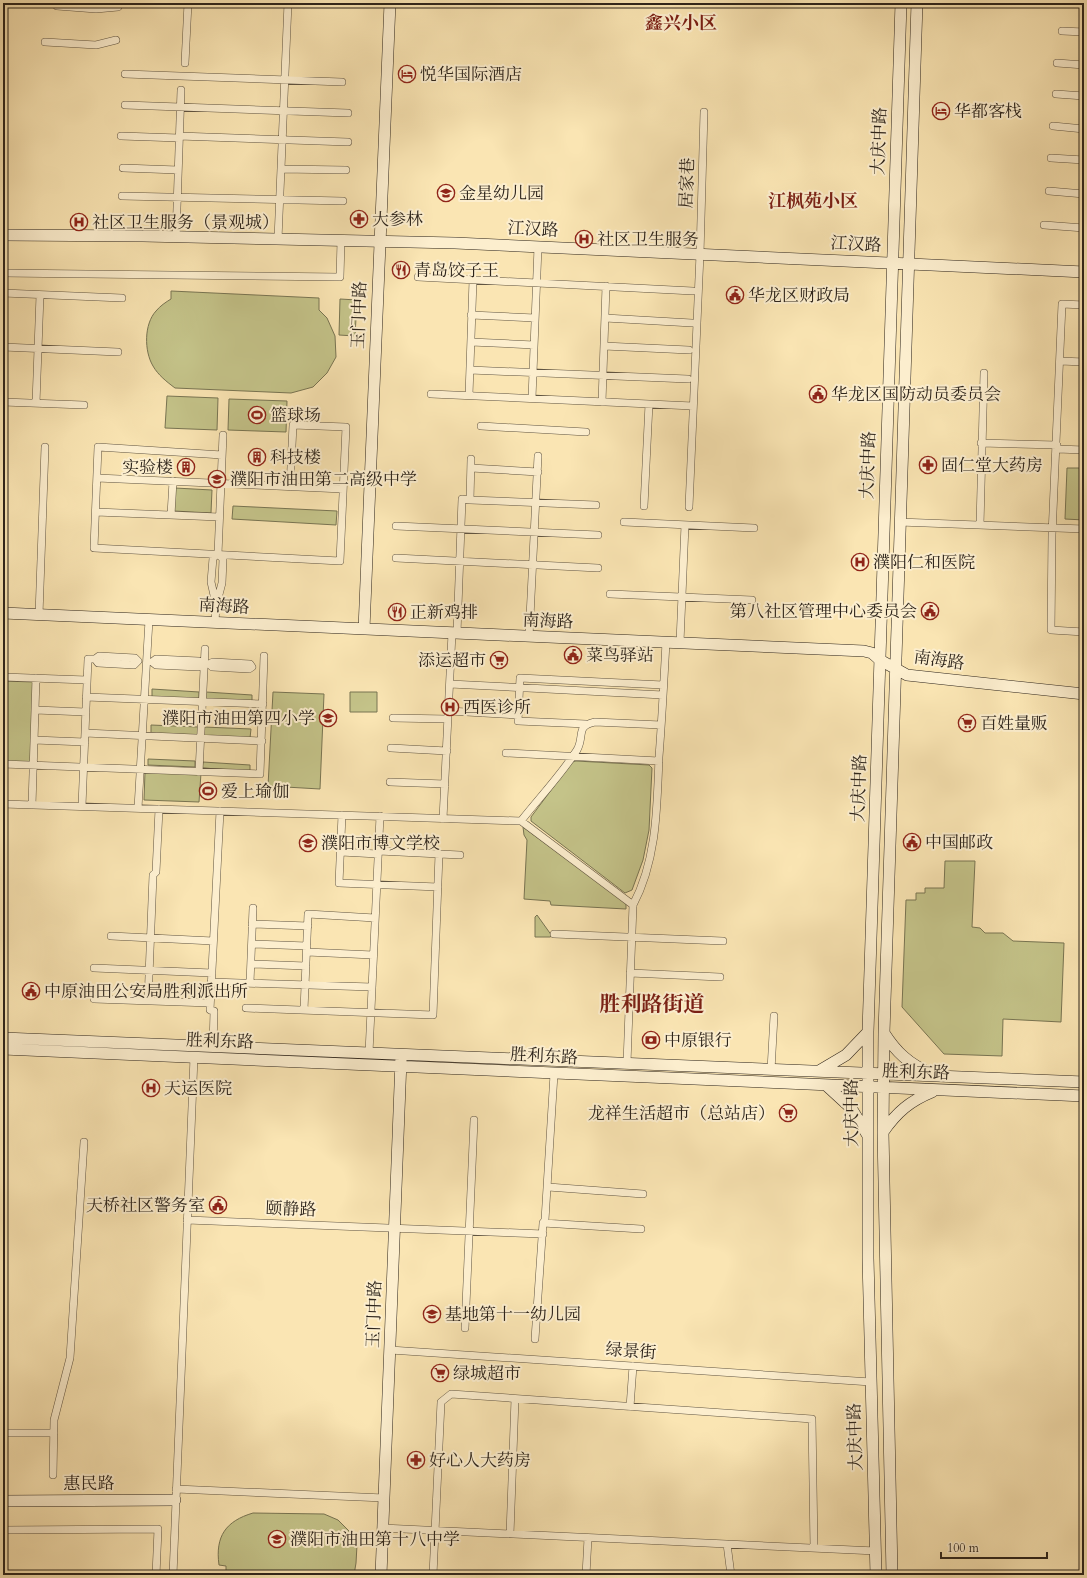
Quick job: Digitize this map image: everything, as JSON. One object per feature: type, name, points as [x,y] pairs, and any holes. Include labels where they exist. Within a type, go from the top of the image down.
[{"type":"main road","name":"玉门中路","points":[[364,629],[390,3]]},
{"type":"main road","name":"大庆中路","points":[[876,1575],[871,1382],[868,1032],[901,3]]},
{"type":"main road","name":"大庆中路","points":[[892,1575],[883,1088],[894,667],[917,3]]},
{"type":"main road","name":"江汉路","points":[[3,235],[379,241],[1084,272]]},
{"type":"main road","name":"南海路","points":[[3,613],[864,651],[872,653],[880,660],[907,675],[1084,694]]},
{"type":"main road","points":[[818,1072],[846,1056],[868,1032]]},
{"type":"main road","points":[[884,1033],[895,1049],[906,1061],[936,1075]]},
{"type":"main road","name":"胜利东路","points":[[3,1038],[1084,1082]]},
{"type":"main road","name":"胜利东路","points":[[3,1049],[868,1088],[1084,1096]]},
{"type":"main road","name":"玉门中路","points":[[381,1575],[401,1054]]},
{"type":"main road","points":[[827,1086],[851,1108],[868,1134]]},
{"type":"main road","points":[[883,1132],[895,1116],[906,1105],[936,1090]]},
{"type":"main road","name":"惠民路","points":[[3,1501],[175,1500]]},
{"type":"street","points":[[185,63],[188,3]]},
{"type":"street","points":[[278,239],[288,3]]},
{"type":"street","points":[[57,6],[96,9],[118,7]]},
{"type":"street","points":[[1062,31],[1084,32]]},
{"type":"street","points":[[45,42],[96,45],[116,40]]},
{"type":"street","points":[[1057,63],[1084,65]]},
{"type":"street","points":[[125,74],[342,82]]},
{"type":"street","points":[[176,237],[181,90]]},
{"type":"street","points":[[1056,94],[1084,96]]},
{"type":"street","points":[[125,105],[348,113]]},
{"type":"street","name":"居家巷","points":[[689,507],[700,254],[704,112]]},
{"type":"street","points":[[1053,126],[1084,129]]},
{"type":"street","points":[[121,136],[348,142]]},
{"type":"street","points":[[1051,158],[1084,160]]},
{"type":"street","points":[[123,168],[178,170]]},
{"type":"street","points":[[281,168],[346,170]]},
{"type":"street","points":[[1049,191],[1084,194]]},
{"type":"street","points":[[122,196],[343,201]]},
{"type":"street","points":[[1044,225],[1084,228]]},
{"type":"street","points":[[3,273],[340,277],[341,241]]},
{"type":"street","points":[[532,398],[538,247]]},
{"type":"street","points":[[418,277],[693,291]]},
{"type":"street","points":[[469,395],[472,280]]},
{"type":"street","points":[[602,402],[606,286]]},
{"type":"street","points":[[3,293],[122,298]]},
{"type":"street","points":[[36,403],[40,295]]},
{"type":"street","points":[[1084,305],[1062,304],[1051,630],[1084,632]]},
{"type":"street","points":[[471,315],[535,318]]},
{"type":"street","points":[[605,318],[692,323]]},
{"type":"street","points":[[471,342],[534,345]]},
{"type":"street","points":[[604,346],[689,350]]},
{"type":"street","points":[[3,347],[118,352]]},
{"type":"street","points":[[1060,362],[1084,362]]},
{"type":"street","points":[[470,370],[688,379]]},
{"type":"street","points":[[980,525],[984,373]]},
{"type":"street","points":[[431,394],[693,406]]},
{"type":"street","points":[[3,402],[84,405]]},
{"type":"street","points":[[644,506],[649,404]]},
{"type":"street","points":[[222,455],[98,446],[94,548],[340,560],[346,427],[293,425],[290,487]]},
{"type":"street","points":[[481,426],[586,432]]},
{"type":"street","points":[[215,623],[216,604],[222,582],[223,559],[218,554],[223,436]]},
{"type":"street","points":[[981,442],[1084,450]]},
{"type":"street","points":[[39,615],[45,447]]},
{"type":"street","points":[[529,637],[538,456]]},
{"type":"street","points":[[470,500],[471,459]]},
{"type":"street","points":[[471,468],[538,472]]},
{"type":"street","points":[[97,478],[343,489]]},
{"type":"street","points":[[171,515],[173,481]]},
{"type":"street","points":[[443,818],[450,684],[462,530],[462,499],[596,506]]},
{"type":"street","points":[[96,512],[219,517]]},
{"type":"street","points":[[624,522],[754,528]]},
{"type":"street","points":[[899,522],[1084,529]]},
{"type":"street","points":[[680,642],[685,525]]},
{"type":"street","points":[[396,526],[598,535]]},
{"type":"street","points":[[216,604],[211,582],[213,558],[218,554]]},
{"type":"street","points":[[396,558],[598,568]]},
{"type":"street","points":[[610,594],[752,600]]},
{"type":"street","points":[[138,808],[144,699],[150,662],[149,620]]},
{"type":"street","points":[[627,1063],[633,905],[638,896],[651,855],[655,823],[666,642]]},
{"type":"street","points":[[199,772],[205,649]]},
{"type":"street","points":[[82,806],[88,659],[95,659],[99,656],[135,658],[138,661],[150,662],[156,659],[199,661],[205,664],[213,662],[250,664],[252,667],[264,668]]},
{"type":"street","points":[[3,764],[260,774],[264,656]]},
{"type":"street","points":[[3,677],[87,680]]},
{"type":"street","points":[[32,805],[36,678]]},
{"type":"street","points":[[661,725],[518,721],[519,688],[520,678],[663,685]]},
{"type":"street","points":[[450,684],[663,695]]},
{"type":"street","points":[[86,697],[263,704]]},
{"type":"street","points":[[35,710],[86,712]]},
{"type":"street","points":[[449,711],[518,715]]},
{"type":"street","points":[[393,718],[448,720]]},
{"type":"street","points":[[521,821],[573,756],[580,744],[582,728],[586,724]]},
{"type":"street","points":[[85,733],[262,741]]},
{"type":"street","points":[[34,740],[84,742]]},
{"type":"street","points":[[392,748],[447,751]]},
{"type":"street","points":[[506,753],[659,761]]},
{"type":"street","points":[[390,782],[445,784]]},
{"type":"street","points":[[3,804],[521,821],[633,905]]},
{"type":"street","points":[[148,1001],[150,939],[154,876],[156,872],[159,809]]},
{"type":"street","points":[[213,1046],[214,1010],[210,1010],[210,1003],[220,811]]},
{"type":"street","points":[[342,815],[339,883],[438,887]]},
{"type":"street","points":[[369,1053],[380,816]]},
{"type":"street","points":[[341,852],[460,855]]},
{"type":"street","points":[[246,1008],[433,1015],[439,854]]},
{"type":"street","points":[[250,983],[253,908]]},
{"type":"street","points":[[304,1010],[308,914],[375,918]]},
{"type":"street","points":[[252,924],[308,926]]},
{"type":"street","points":[[554,934],[723,941]]},
{"type":"street","points":[[111,936],[213,942]]},
{"type":"street","points":[[252,944],[373,955]]},
{"type":"street","points":[[251,964],[306,966]]},
{"type":"street","points":[[94,968],[212,973]]},
{"type":"street","points":[[630,973],[720,976]]},
{"type":"street","points":[[212,982],[372,987]]},
{"type":"street","points":[[94,999],[210,1003]]},
{"type":"street","points":[[771,1070],[774,1016]]},
{"type":"street","points":[[173,1575],[194,1057]]},
{"type":"street","points":[[535,1339],[543,1223],[546,1220],[554,1074]]},
{"type":"street","points":[[465,1328],[474,1120]]},
{"type":"street","points":[[53,1475],[54,1420],[70,1358],[84,1142]]},
{"type":"street","points":[[548,1187],[643,1194]]},
{"type":"street","name":"颐静路","points":[[187,1220],[543,1234]]},
{"type":"street","points":[[543,1223],[640,1229]]},
{"type":"street","name":"绿景街","points":[[390,1350],[871,1382]]},
{"type":"street","points":[[630,1407],[632,1366]]},
{"type":"street","points":[[433,1575],[441,1402],[451,1394],[812,1419],[814,1548]]},
{"type":"street","points":[[510,1534],[515,1399]]},
{"type":"street","points":[[3,1433],[54,1433]]},
{"type":"street","points":[[176,1489],[384,1498]]},
{"type":"street","points":[[382,1528],[876,1552]]},
{"type":"street","points":[[3,1530],[158,1529],[156,1575]]},
{"type":"street","points":[[586,1575],[588,1538]]},
{"type":"street","points":[[727,1544],[731,1575]]},
{"type":"shaded area","points":[[171,291],[319,298],[319,310],[327,318],[335,336],[336,357],[327,373],[313,387],[291,393],[175,388],[155,369],[150,360],[147,345],[147,330],[152,316],[159,307],[171,299]]},
{"type":"shaded area","points":[[340,299],[357,300],[355,336],[339,335]]},
{"type":"shaded area","points":[[167,396],[218,398],[217,430],[165,428]]},
{"type":"shaded area","name":"篮球场","points":[[229,399],[287,401],[286,432],[228,430]]},
{"type":"shaded area","points":[[1067,468],[1084,468],[1084,520],[1065,519]]},
{"type":"shaded area","points":[[175,488],[212,490],[211,513],[174,511]]},
{"type":"shaded area","points":[[233,506],[337,511],[336,525],[232,519]]},
{"type":"shaded area","points":[[3,681],[34,682],[32,762],[3,762]]},
{"type":"shaded area","points":[[152,689],[199,692],[199,700],[152,698]]},
{"type":"shaded area","points":[[206,692],[252,695],[252,703],[205,700]]},
{"type":"shaded area","points":[[273,692],[324,694],[320,789],[268,786]]},
{"type":"shaded area","points":[[350,692],[377,692],[377,712],[350,712]]},
{"type":"shaded area","points":[[151,725],[198,727],[198,735],[151,733]]},
{"type":"shaded area","points":[[204,727],[251,729],[250,738],[204,736]]},
{"type":"shaded area","points":[[148,759],[195,761],[195,767],[148,765]]},
{"type":"shaded area","points":[[203,762],[250,765],[250,771],[202,768]]},
{"type":"shaded area","points":[[572,762],[649,765],[652,768],[649,830],[643,860],[632,890],[625,893],[531,821],[531,817]]},
{"type":"shaded area","points":[[145,772],[201,773],[199,802],[144,800]]},
{"type":"shaded area","points":[[523,827],[626,903],[626,909],[551,905],[550,901],[524,899],[527,840],[524,835]]},
{"type":"shaded area","points":[[945,861],[975,861],[972,927],[980,928],[985,933],[1003,933],[1013,941],[1064,943],[1061,1022],[1003,1019],[1002,1056],[944,1054],[902,1007],[906,900],[916,900],[916,893],[925,893],[925,888],[944,888]]},
{"type":"shaded area","points":[[537,915],[552,936],[535,937],[535,917]]},
{"type":"shaded area","points":[[253,1513],[324,1514],[338,1520],[349,1531],[357,1545],[354,1575],[226,1575],[226,1566],[219,1565],[218,1555],[221,1538],[224,1531],[236,1520]]},
{"type":"place","name":"悦华国际酒店","points":[[407,74]]},
{"type":"place","name":"华都客栈","points":[[941,111]]},
{"type":"place","name":"金星幼儿园","points":[[446,193]]},
{"type":"place","name":"大参林","points":[[359,219]]},
{"type":"place","name":"社区卫生服务（景观城）","points":[[79,222]]},
{"type":"place","name":"社区卫生服务","points":[[584,239]]},
{"type":"place","name":"青岛饺子王","points":[[401,270]]},
{"type":"place","name":"华龙区财政局","points":[[735,295]]},
{"type":"place","name":"华龙区国防动员委员会","points":[[818,394]]},
{"type":"place","name":"篮球场","points":[[257,415]]},
{"type":"place","name":"科技楼","points":[[257,457]]},
{"type":"place","name":"固仁堂大药房","points":[[928,465]]},
{"type":"place","name":"实验楼","points":[[186,467]]},
{"type":"place","name":"濮阳市油田第二高级中学","points":[[217,479]]},
{"type":"place","name":"濮阳仁和医院","points":[[860,562]]},
{"type":"place","name":"第八社区管理中心委员会","points":[[930,611]]},
{"type":"place","name":"正新鸡排","points":[[397,612]]},
{"type":"place","name":"菜鸟驿站","points":[[573,655]]},
{"type":"place","name":"添运超市","points":[[499,660]]},
{"type":"place","name":"西医诊所","points":[[450,707]]},
{"type":"place","name":"濮阳市油田第四小学","points":[[328,718]]},
{"type":"place","name":"百姓量贩","points":[[967,723]]},
{"type":"place","name":"爱上瑜伽","points":[[208,791]]},
{"type":"place","name":"中国邮政","points":[[912,842]]},
{"type":"place","name":"濮阳市博文学校","points":[[308,843]]},
{"type":"place","name":"中原油田公安局胜利派出所","points":[[31,991]]},
{"type":"place","name":"中原银行","points":[[651,1040]]},
{"type":"place","name":"天运医院","points":[[151,1088]]},
{"type":"place","name":"龙祥生活超市（总站店）","points":[[788,1113]]},
{"type":"place","name":"天桥社区警务室","points":[[218,1205]]},
{"type":"place","name":"基地第十一幼儿园","points":[[432,1314]]},
{"type":"place","name":"绿城超市","points":[[440,1373]]},
{"type":"place","name":"好心人大药房","points":[[416,1460]]},
{"type":"place","name":"濮阳市油田第十八中学","points":[[277,1539]]},
{"type":"district","name":"鑫兴小区","points":[[681,23]]},
{"type":"district","name":"江枫苑小区","points":[[813,201]]},
{"type":"district","name":"胜利路街道","points":[[652,1004]]}]
